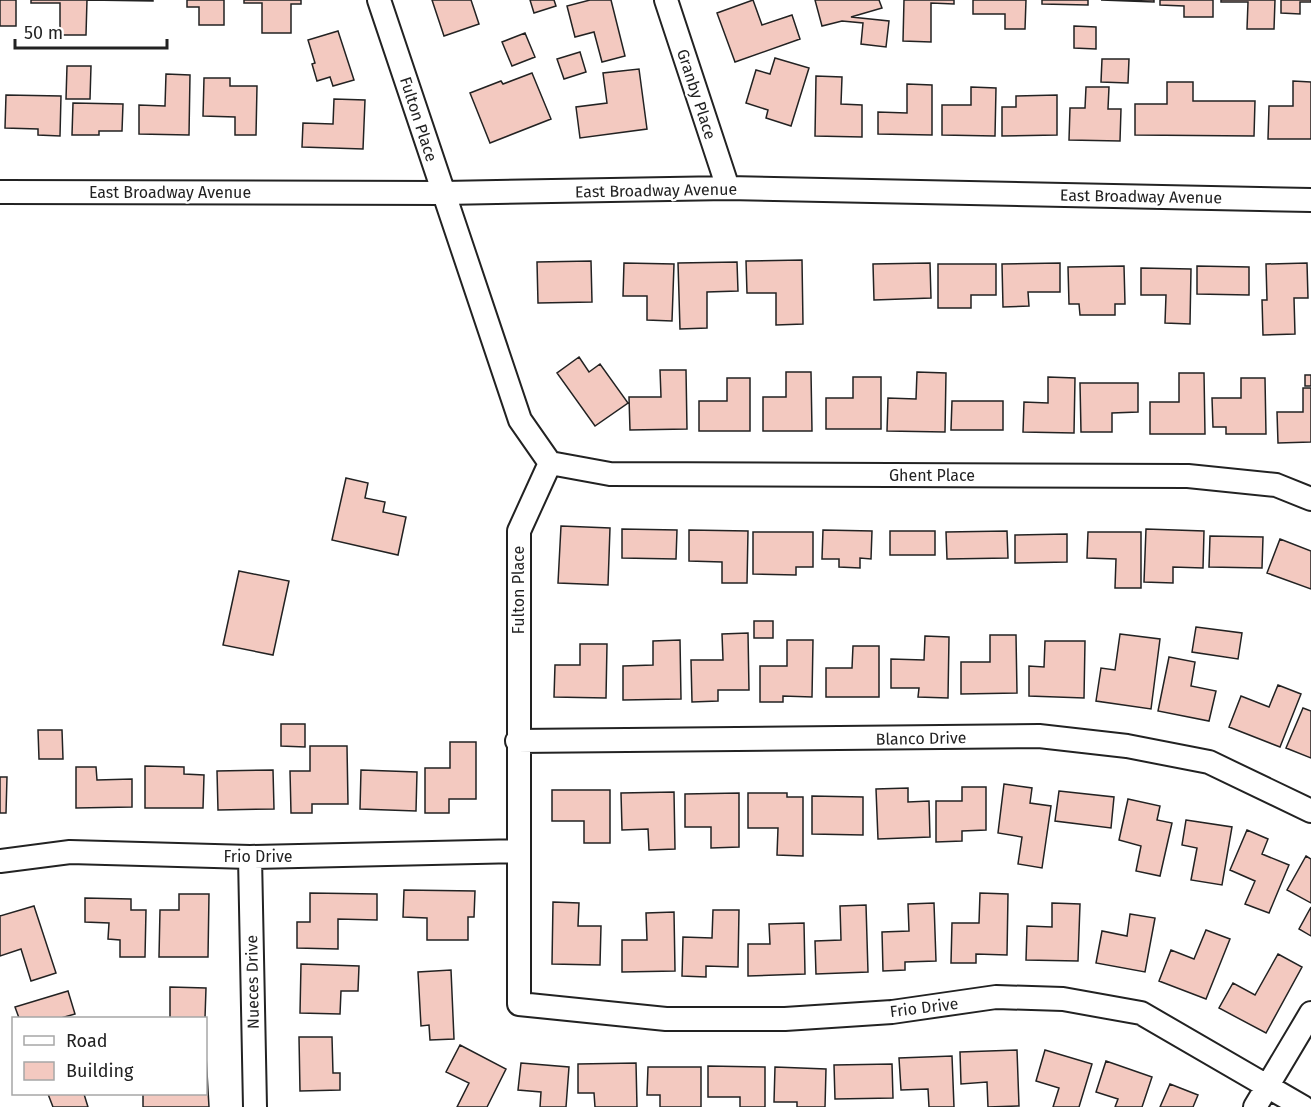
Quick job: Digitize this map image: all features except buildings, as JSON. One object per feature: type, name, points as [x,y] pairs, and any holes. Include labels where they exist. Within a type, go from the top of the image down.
[{"type":"street","name":"Fulton Place","points":[[379,0],[520,420],[550,463],[519,531],[517,741],[519,1004]]},
{"type":"street","name":"Granby Place","points":[[666,0],[728,188]]},
{"type":"street","name":"East Broadway Avenue","points":[[0,192],[444,193],[728,188],[1311,200]]},
{"type":"street","name":"Ghent Place","points":[[550,463],[610,474],[1188,476],[1276,486],[1311,499]]},
{"type":"street","name":"Blanco Drive","points":[[517,741],[1039,736],[1127,746],[1209,762],[1311,811]]},
{"type":"street","name":"Frio Drive","points":[[0,861],[70,852],[250,857],[517,851]]},
{"type":"street","name":"Nueces Drive","points":[[250,857],[255,1107]]},
{"type":"street","name":"Frio Drive","points":[[519,1004],[666,1019],[785,1019],[892,1012],[996,997],[1063,999],[1142,1013],[1303,1107]]},
{"type":"street","points":[[1255,1107],[1311,1012]]}]
